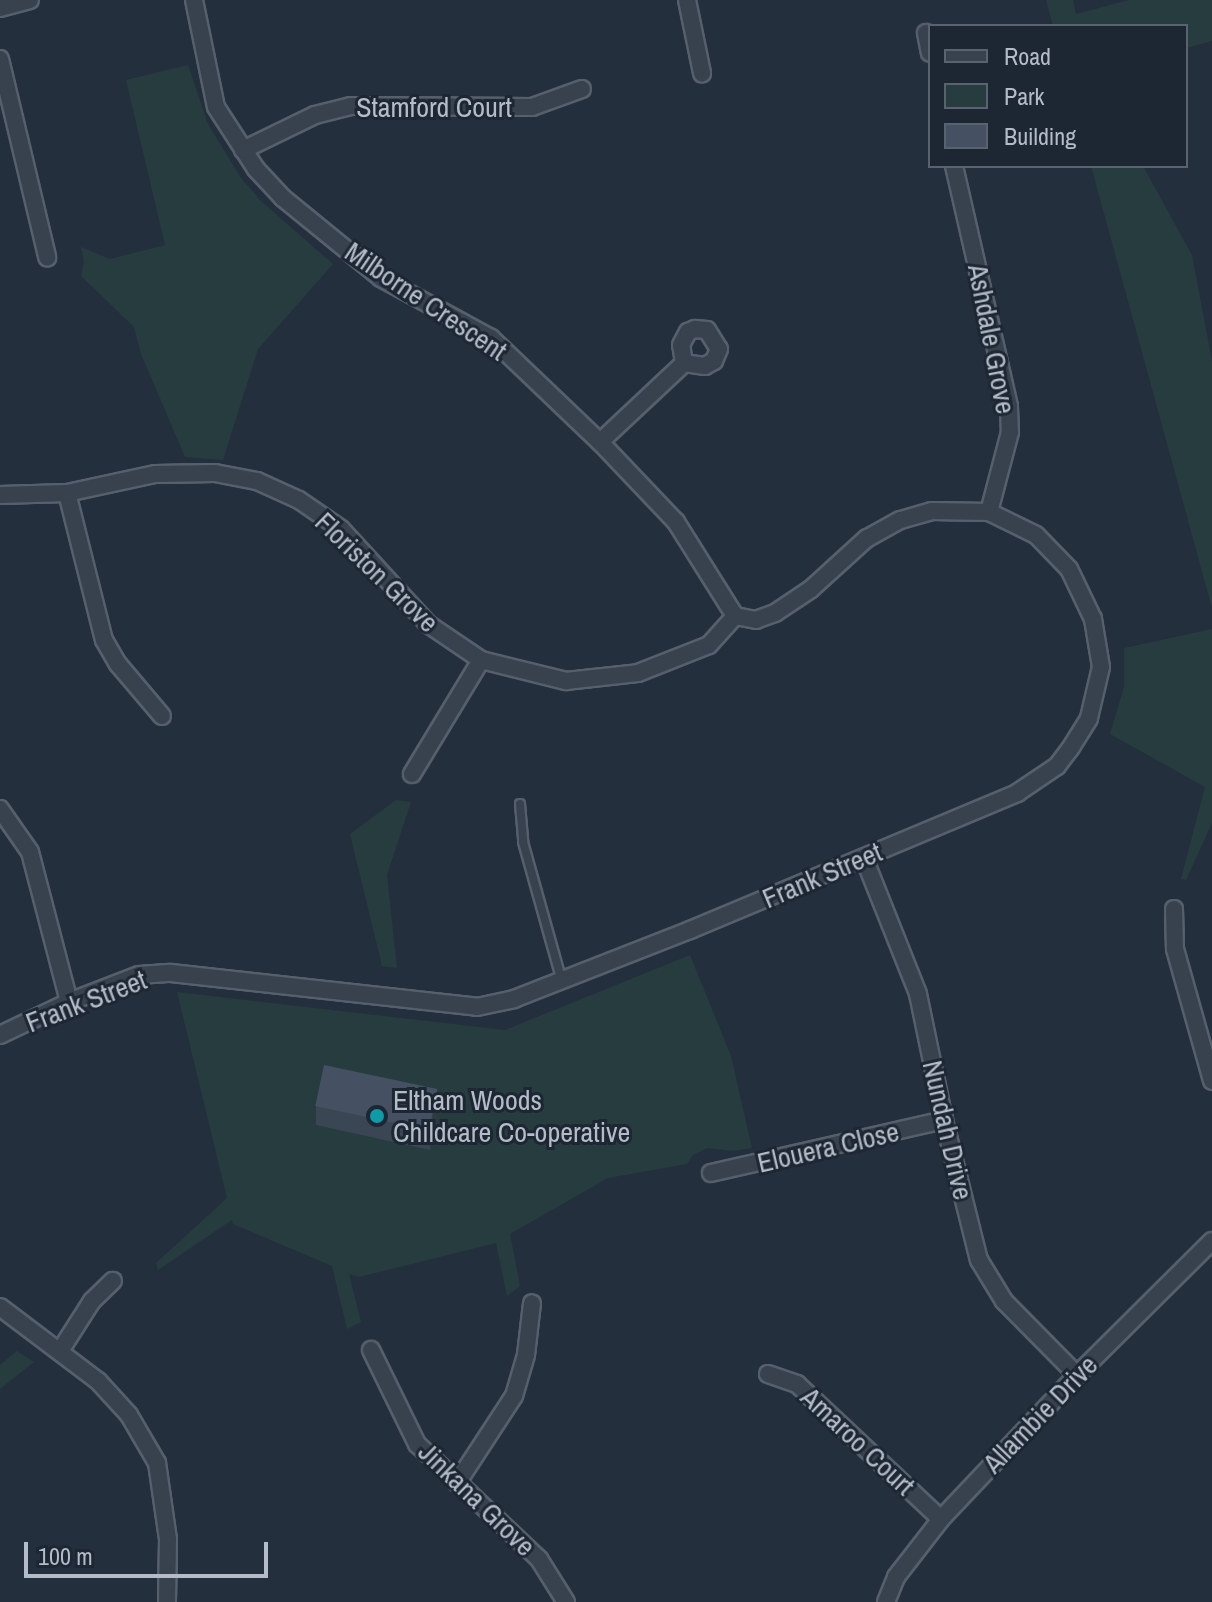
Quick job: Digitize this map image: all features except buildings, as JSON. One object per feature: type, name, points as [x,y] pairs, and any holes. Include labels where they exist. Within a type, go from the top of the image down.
[{"type":"street","points":[[0,8],[30,0]]},
{"type":"street","name":"Milborne Crescent","points":[[194,0],[216,107],[243,150],[283,198],[369,268],[491,338],[600,442],[676,522],[735,616]]},
{"type":"street","points":[[687,0],[702,73]]},
{"type":"street","points":[[926,33],[928,43]]},
{"type":"street","points":[[0,59],[47,257]]},
{"type":"street","name":"Stamford Court","points":[[243,150],[315,115],[351,106],[532,107],[582,89]]},
{"type":"street","name":"Ashdale Grove","points":[[954,168],[1009,407],[1010,432],[989,512]]},
{"type":"street","points":[[600,442],[684,363]]},
{"type":"street","name":"Floriston Grove","points":[[0,495],[67,493],[155,474],[215,473],[257,481],[299,500],[341,529],[428,624],[481,660],[566,681],[638,673],[709,645],[735,616]]},
{"type":"street","points":[[67,493],[104,640],[118,664],[162,716]]},
{"type":"street","name":"Frank Street","points":[[0,1035],[69,1002],[139,975],[171,973],[477,1007],[562,982],[864,858],[1036,782],[1057,766],[1089,718],[1101,667],[1093,619],[1069,569],[1036,535],[989,512],[932,511],[900,520],[867,538],[811,589],[775,613],[756,620],[735,616]]},
{"type":"street","points":[[412,774],[481,660]]},
{"type":"street","points":[[0,809],[30,852],[69,1002]]},
{"type":"street","name":"Nundah Drive","points":[[864,858],[918,994],[944,1120],[979,1260],[1004,1301],[1077,1375]]},
{"type":"street","points":[[1174,909],[1175,949],[1212,1081]]},
{"type":"street","name":"Elouera Close","points":[[711,1173],[944,1120]]},
{"type":"street","name":"Allambie Drive","points":[[886,1602],[896,1577],[941,1519],[1077,1375],[1212,1241]]},
{"type":"street","points":[[60,1351],[92,1301],[113,1281]]},
{"type":"street","points":[[457,1483],[514,1396],[526,1355],[532,1303]]},
{"type":"street","points":[[0,1307],[20,1326],[60,1351],[98,1381],[119,1404],[157,1463],[168,1539],[167,1602]]},
{"type":"street","name":"Jinkana Grove","points":[[371,1350],[417,1444],[539,1559],[566,1602]]},
{"type":"street","name":"Amaroo Court","points":[[768,1374],[797,1384],[941,1519]]},
{"type":"lane","points":[[520,804],[523,842],[562,982]]},
{"type":"green space","points":[[1046,0],[1073,0],[1076,14],[1129,0],[1212,0],[1212,41],[1188,47],[1188,24],[1052,24]]},
{"type":"green space","points":[[188,65],[208,124],[241,178],[261,201],[333,264],[258,349],[223,460],[185,457],[141,354],[134,327],[81,276],[84,262],[81,247],[110,259],[165,245],[126,80]]},
{"type":"green space","points":[[1092,168],[1144,168],[1192,255],[1212,361],[1212,608]]},
{"type":"green space","points":[[1212,629],[1212,823],[1186,880],[1181,879],[1205,787],[1110,734],[1124,687],[1124,648]]},
{"type":"green space","points":[[396,800],[411,802],[387,875],[397,968],[382,966],[350,834]]},
{"type":"green space","points":[[690,955],[731,1056],[752,1148],[733,1151],[707,1148],[693,1155],[687,1164],[608,1178],[510,1234],[520,1286],[507,1296],[496,1243],[359,1277],[349,1274],[361,1322],[347,1329],[332,1266],[233,1224],[232,1220],[158,1270],[156,1263],[227,1198],[177,992],[505,1030]]},
{"type":"green space","points":[[17,1351],[34,1362],[0,1389],[0,1365]]},
{"type":"place","name":"Eltham Woods Childcare Co-operative","points":[[377,1116]]}]
